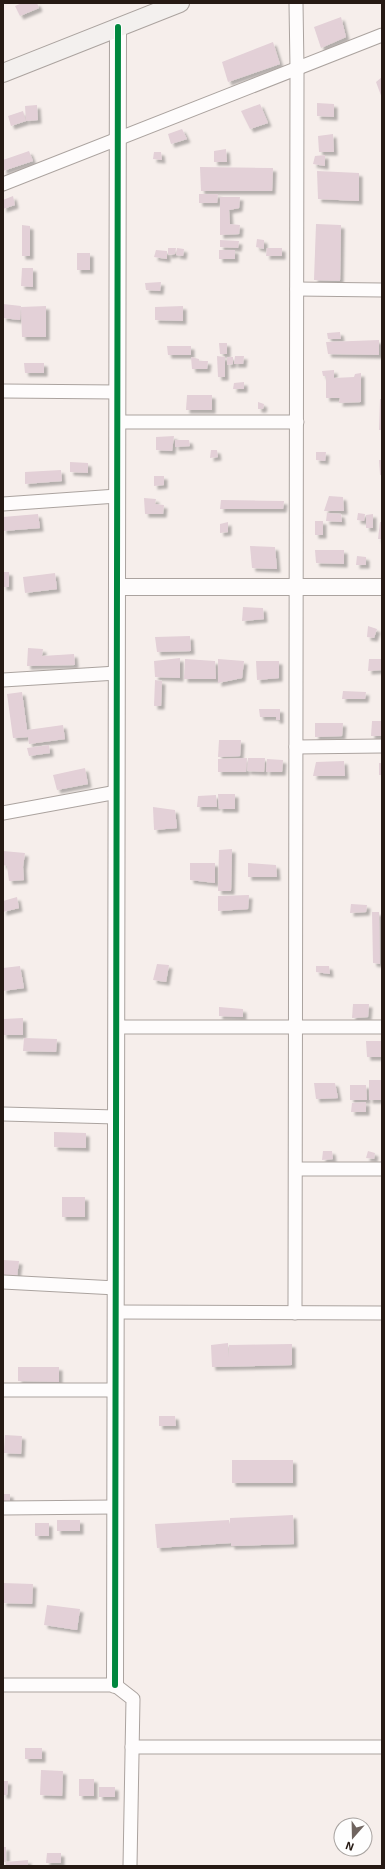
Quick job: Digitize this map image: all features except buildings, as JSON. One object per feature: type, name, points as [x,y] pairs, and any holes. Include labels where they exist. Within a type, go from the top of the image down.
[{"type":"main road","points":[[3,73],[180,3]]},
{"type":"street","points":[[295,1313],[297,422],[296,3]]},
{"type":"street","points":[[115,1685],[118,27]]},
{"type":"street","points":[[3,184],[382,35]]},
{"type":"street","points":[[297,289],[382,290]]},
{"type":"street","points":[[3,391],[117,392]]},
{"type":"street","points":[[117,422],[297,422]]},
{"type":"street","points":[[3,504],[117,496]]},
{"type":"street","points":[[117,587],[382,587]]},
{"type":"street","points":[[3,680],[117,673]]},
{"type":"street","points":[[296,747],[382,746]]},
{"type":"street","points":[[3,813],[117,792]]},
{"type":"street","points":[[116,1027],[382,1027]]},
{"type":"street","points":[[3,1114],[116,1117]]},
{"type":"street","points":[[296,1169],[382,1169]]},
{"type":"street","points":[[3,1282],[116,1288]]},
{"type":"street","points":[[116,1312],[382,1313]]},
{"type":"street","points":[[3,1390],[115,1390]]},
{"type":"street","points":[[3,1508],[115,1507]]},
{"type":"street","points":[[3,1685],[115,1685],[133,1698],[130,1866]]},
{"type":"street","points":[[132,1747],[382,1747]]},
{"type":"cycle path","points":[[115,1685],[118,27]]}]
